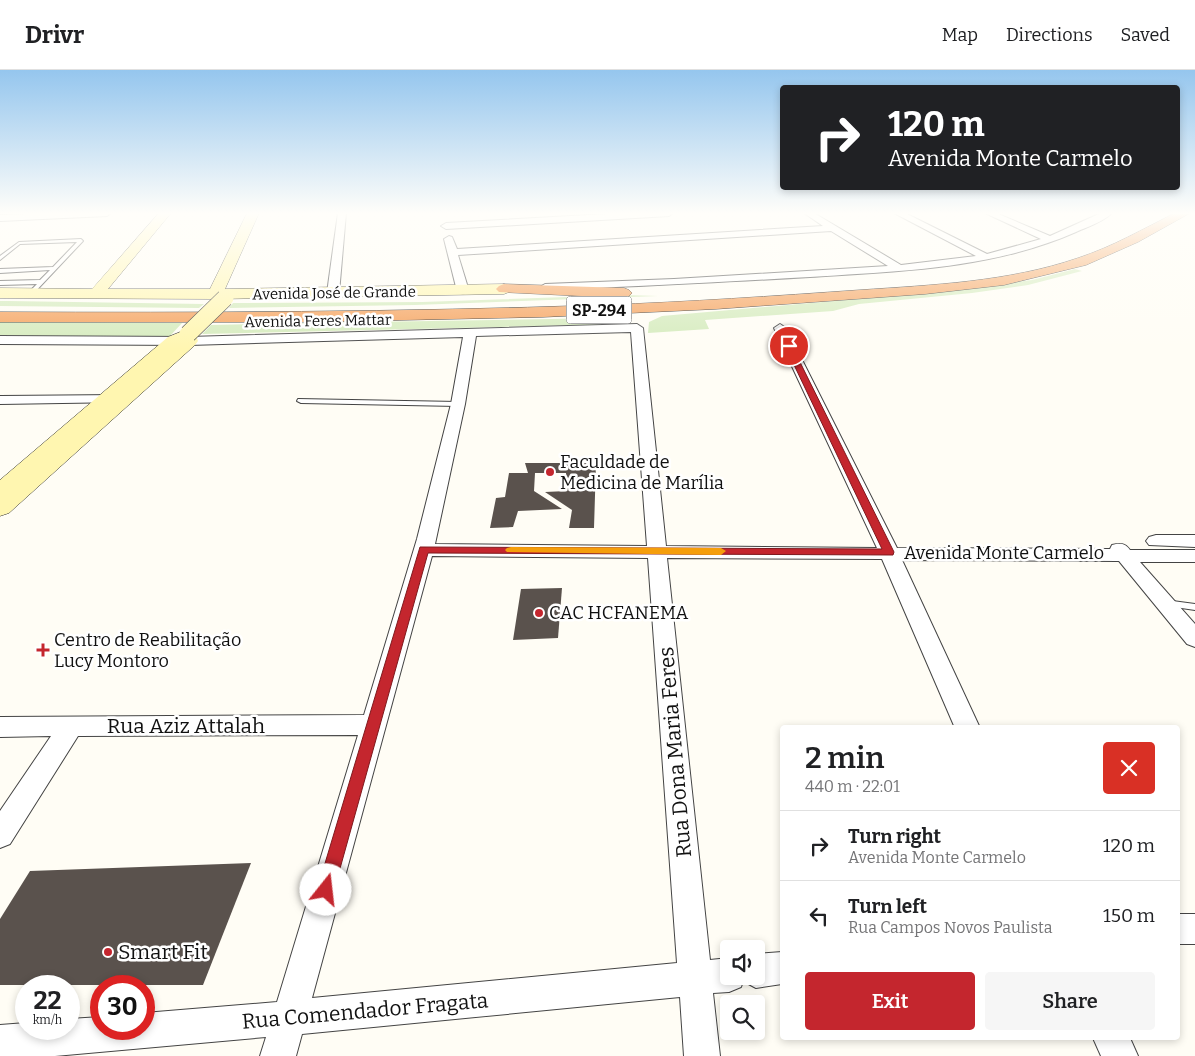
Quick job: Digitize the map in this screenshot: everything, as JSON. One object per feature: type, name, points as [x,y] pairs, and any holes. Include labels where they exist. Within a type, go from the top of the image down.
[{"type":"highway","name":"SP-294","points":[[0,311],[182,313],[441,309],[786,297],[947,280],[1022,268],[1060,259]]},
{"type":"highway","name":"SP-294","points":[[0,317],[454,316],[943,287],[1044,272],[1091,259]]},
{"type":"highway","points":[[504,289],[786,297]]},
{"type":"highway","points":[[454,316],[608,316],[622,320],[637,328],[646,318],[659,313],[786,297]]},
{"type":"main road","points":[[96,294],[126,259]]},
{"type":"main road","points":[[0,508],[47,459],[184,338],[223,295],[236,259]]},
{"type":"main road","name":"Avenida José de Grande","points":[[0,293],[223,295],[504,289]]},
{"type":"main road","points":[[0,493],[47,459]]},
{"type":"street","points":[[333,293],[337,259]]},
{"type":"street","points":[[455,259],[463,291]]},
{"type":"street","points":[[883,259],[898,268]]},
{"type":"street","name":"Avenida José de Grande","points":[[504,289],[674,282],[898,268],[979,259]]},
{"type":"street","name":"Avenida Feres Mattar","points":[[0,340],[470,334],[637,328]]},
{"type":"street","name":"Rua Dona Maria Feres","points":[[637,328],[702,1056]]},
{"type":"street","points":[[780,328],[887,548],[967,725]]},
{"type":"street","points":[[278,1056],[425,544],[458,404],[470,334]]},
{"type":"street","points":[[0,400],[115,399]]},
{"type":"street","name":"Avenida Monte Carmelo","points":[[425,544],[1118,548],[1195,541]]},
{"type":"street","points":[[1118,548],[1195,639]]},
{"type":"street","name":"Avenida Monte Carmelo","points":[[1118,548],[1195,556]]},
{"type":"street","name":"Rua Aziz Attalah","points":[[0,727],[372,725]]},
{"type":"street","points":[[0,835],[71,727]]},
{"type":"street","points":[[1180,929],[1195,929]]},
{"type":"street","points":[[765,970],[780,968]]},
{"type":"street","name":"Rua Comendador Fragata","points":[[0,1043],[289,1018],[720,976]]},
{"type":"street","points":[[1112,1040],[1120,1056]]},
{"type":"lane","points":[[30,294],[63,259]]},
{"type":"lane","points":[[0,271],[56,268]]},
{"type":"lane","points":[[0,283],[42,282]]},
{"type":"lane","points":[[300,401],[458,404]]},
{"type":"lane","points":[[1164,603],[1195,607]]},
{"type":"green space","points":[[1075,269],[1082,271],[1028,285],[972,293],[859,304],[833,311],[705,320],[709,329],[648,333],[649,322],[662,316],[949,291],[1032,280]]},
{"type":"green space","points":[[625,295],[658,296],[415,305],[229,308],[233,303],[422,302]]},
{"type":"green space","points":[[0,301],[204,304],[199,308],[0,306]]},
{"type":"green space","points":[[596,318],[614,320],[624,324],[202,334],[211,325]]},
{"type":"green space","points":[[0,322],[182,323],[170,336],[164,338],[0,338]]},
{"type":"building","points":[[525,463],[596,463],[594,528],[569,528],[572,510],[545,492],[567,491],[566,473],[535,473],[534,491],[562,509],[518,511],[513,527],[490,528],[496,498],[505,497],[509,473],[528,473]]},
{"type":"building","name":"CAC HCFANEMA","points":[[562,588],[558,638],[513,640],[521,589]]},
{"type":"building","name":"Smart Fit","points":[[251,863],[203,985],[155,985],[155,975],[90,975],[90,985],[80,985],[80,975],[15,975],[15,985],[0,985],[0,919],[30,871]]},
{"type":"slow traffic","points":[[511,550],[721,551]]},
{"type":"place","name":"Faculdade de Medicina de Marília","points":[[550,472]]},
{"type":"place","name":"CAC HCFANEMA","points":[[539,613]]},
{"type":"place","name":"Centro de Reabilitação Lucy Montoro","points":[[43,650]]},
{"type":"place","name":"Smart Fit","points":[[108,952]]},
{"type":"route","points":[[326,890],[424,550],[889,552],[789,346]]}]
